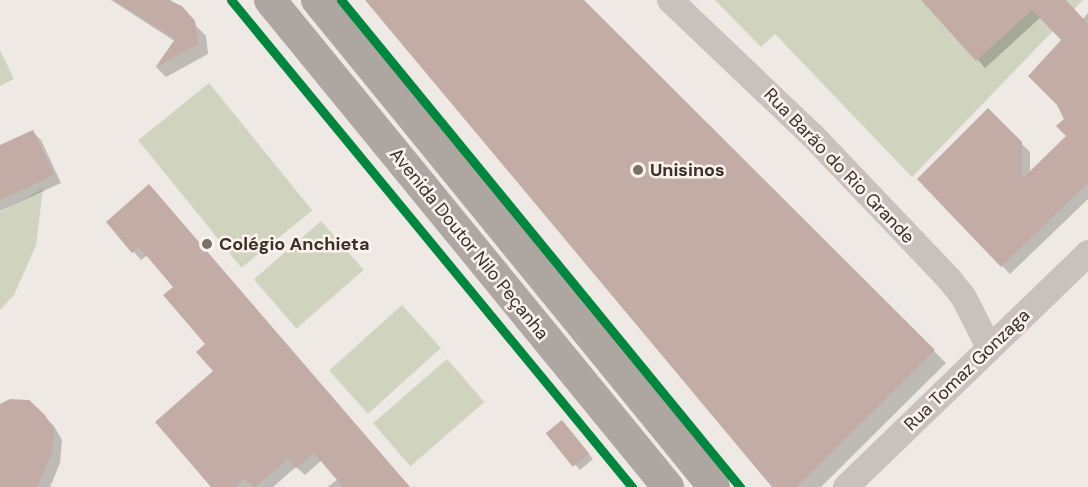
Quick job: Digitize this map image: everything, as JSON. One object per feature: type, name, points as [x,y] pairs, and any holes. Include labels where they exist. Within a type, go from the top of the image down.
[{"type":"main road","name":"Avenida Doutor Nilo Peçanha","points":[[270,0],[668,487]]},
{"type":"main road","name":"Avenida Doutor Nilo Peçanha","points":[[317,0],[714,487]]},
{"type":"street","name":"Rua Barão do Rio Grande","points":[[670,0],[813,136],[949,279],[973,313],[989,347]]},
{"type":"street","name":"Rua Tomaz Gonzaga","points":[[846,487],[1088,253]]},
{"type":"green space","points":[[715,0],[1083,0],[912,177],[775,34],[761,47]]},
{"type":"green space","points":[[0,50],[14,79],[0,86]]},
{"type":"green space","points":[[209,83],[312,210],[241,268],[138,140]]},
{"type":"green space","points":[[43,189],[36,245],[14,295],[0,310],[0,212]]},
{"type":"green space","points":[[321,221],[364,270],[296,328],[254,279]]},
{"type":"green space","points":[[402,305],[441,348],[368,414],[329,371]]},
{"type":"green space","points":[[447,359],[484,402],[410,466],[373,423]]},
{"type":"building","points":[[114,0],[168,0],[182,6],[195,21],[198,44],[155,68],[175,39]]},
{"type":"building","name":"Unisinos","points":[[365,0],[584,0],[935,350],[797,487],[772,487]]},
{"type":"building","points":[[921,0],[1066,0],[1088,24],[1088,183],[1001,267],[917,179],[988,108],[1022,142],[1022,179],[1066,136],[1056,126],[1064,119],[1057,105],[1028,76],[1061,40],[1032,10],[976,61]]},
{"type":"building","points":[[33,130],[54,175],[0,200],[0,145]]},
{"type":"building","points":[[149,184],[410,487],[343,487],[314,453],[296,468],[288,459],[255,487],[244,479],[235,487],[211,487],[155,422],[213,371],[196,352],[205,344],[163,295],[173,287],[139,247],[132,253],[106,222]]},
{"type":"building","points":[[10,399],[29,400],[45,415],[54,430],[52,453],[37,487],[0,487],[0,404]]},
{"type":"building","points":[[562,420],[589,453],[573,467],[546,433]]},
{"type":"cycle path","points":[[231,0],[632,487]]},
{"type":"cycle path","points":[[341,0],[740,487]]},
{"type":"place","name":"Unisinos","points":[[638,170]]},
{"type":"place","name":"Colégio Anchieta","points":[[207,244]]}]
